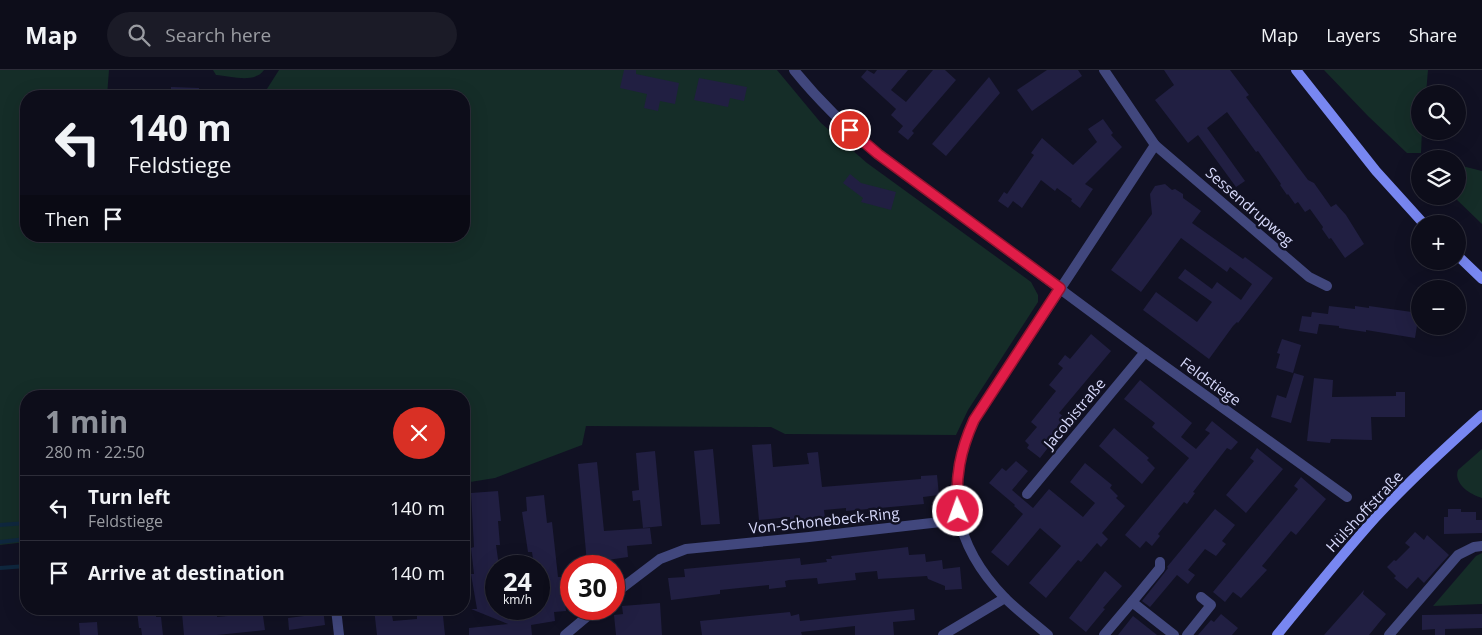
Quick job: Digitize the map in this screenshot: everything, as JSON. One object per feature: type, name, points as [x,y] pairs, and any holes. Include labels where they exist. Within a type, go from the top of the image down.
[{"type":"main road","points":[[1296,70],[1376,171],[1414,215]]},
{"type":"main road","points":[[1466,264],[1482,279]]},
{"type":"main road","name":"Hülshoffstraße","points":[[1277,635],[1341,556],[1376,517],[1482,415]]},
{"type":"street","name":"Feldstiege","points":[[794,70],[836,118],[878,154],[1145,352],[1347,496]]},
{"type":"street","name":"Sessendrupweg","points":[[1104,70],[1155,145],[1309,278],[1327,286]]},
{"type":"street","points":[[1048,635],[1005,598],[976,564],[958,520],[956,492],[958,465],[966,438],[974,420],[1155,145]]},
{"type":"street","name":"Jacobistraße","points":[[1027,494],[1145,352]]},
{"type":"street","name":"Von-Schonebeck-Ring","points":[[625,586],[660,559],[686,549],[958,520]]},
{"type":"street","points":[[1388,635],[1458,555],[1474,547],[1482,546]]},
{"type":"street","points":[[1104,635],[1160,568],[1160,562]]},
{"type":"street","points":[[1187,635],[1211,605],[1201,597]]},
{"type":"street","points":[[943,635],[1005,598]]},
{"type":"street","points":[[1132,602],[1174,635]]},
{"type":"street","points":[[337,615],[339,635]]},
{"type":"street","points":[[565,635],[583,620]]},
{"type":"green space","points":[[0,70],[109,70],[107,90],[20,90],[20,242],[470,242],[470,90],[266,90],[279,70],[777,70],[821,123],[867,163],[1031,282],[1038,295],[1038,302],[968,410],[956,435],[785,434],[771,427],[586,426],[582,445],[495,478],[470,482],[470,390],[20,390],[20,543],[0,545]]},
{"type":"green space","points":[[213,70],[264,70],[254,77],[242,78],[216,75]]},
{"type":"green space","points":[[1324,70],[1428,70],[1427,85],[1411,85],[1411,140],[1422,140],[1421,150],[1411,150],[1411,153],[1407,153]]},
{"type":"green space","points":[[1466,167],[1482,171],[1482,224],[1462,205],[1466,205]]},
{"type":"green space","points":[[1482,449],[1482,498],[1464,488],[1460,484],[1457,475],[1458,470]]},
{"type":"green space","points":[[1482,553],[1482,604],[1433,606],[1476,556]]},
{"type":"building","points":[[624,70],[636,70],[636,74],[679,83],[675,104],[660,101],[658,111],[644,108],[647,94],[620,88]]},
{"type":"building","points":[[867,70],[874,74],[877,70],[908,70],[891,90],[906,102],[933,70],[945,70],[956,80],[912,131],[914,133],[908,140],[898,132],[903,126],[891,115],[896,109],[861,77]]},
{"type":"building","points":[[1047,70],[1078,70],[1082,76],[1032,111],[1017,90]]},
{"type":"building","points":[[1164,70],[1230,70],[1249,95],[1246,97],[1308,180],[1314,183],[1331,207],[1336,204],[1346,215],[1364,244],[1345,258],[1331,238],[1329,239],[1310,209],[1305,212],[1298,202],[1295,204],[1287,195],[1258,151],[1256,152],[1227,112],[1207,128],[1245,181],[1236,187],[1198,135],[1188,143],[1155,100],[1174,85]]},
{"type":"building","points":[[989,77],[1000,93],[946,156],[932,144]]},
{"type":"building","points":[[699,78],[747,87],[744,101],[730,98],[728,107],[694,100]]},
{"type":"building","points":[[171,87],[199,88],[199,90],[171,90]]},
{"type":"building","points":[[1103,119],[1113,133],[1111,135],[1122,147],[1085,184],[1093,189],[1080,208],[1071,201],[1072,199],[1057,188],[1055,191],[1041,180],[1022,208],[1013,201],[1008,208],[998,201],[1004,192],[1007,194],[1034,155],[1031,153],[1042,138],[1073,165],[1097,142],[1088,129]]},
{"type":"building","points":[[850,174],[861,183],[896,192],[891,210],[861,202],[863,198],[843,183]]},
{"type":"building","points":[[1165,184],[1172,190],[1175,189],[1183,194],[1183,198],[1201,211],[1192,223],[1243,259],[1245,257],[1273,278],[1238,323],[1233,326],[1209,359],[1143,310],[1156,292],[1197,322],[1212,302],[1178,278],[1185,269],[1212,289],[1217,282],[1241,300],[1252,284],[1230,267],[1227,272],[1181,238],[1141,292],[1111,270],[1152,214],[1150,194],[1155,186]]},
{"type":"building","points":[[1329,306],[1355,309],[1355,306],[1369,308],[1369,306],[1411,312],[1411,335],[1415,335],[1415,338],[1319,324],[1317,334],[1299,331],[1302,316],[1311,317],[1312,312],[1328,314]]},
{"type":"building","points":[[1091,334],[1111,351],[1059,413],[1066,419],[1051,437],[1054,440],[1040,458],[1027,448],[1029,445],[1025,441],[1037,427],[1031,422],[1056,391],[1049,385],[1063,368],[1058,364],[1065,355],[1070,359]]},
{"type":"building","points":[[1282,339],[1301,345],[1293,373],[1276,368],[1280,354],[1277,353]]},
{"type":"building","points":[[1294,373],[1304,376],[1291,423],[1271,417],[1277,395],[1286,398]]},
{"type":"building","points":[[1314,378],[1333,380],[1332,397],[1396,396],[1396,392],[1405,392],[1405,417],[1371,417],[1372,440],[1331,439],[1330,443],[1307,441]]},
{"type":"building","points":[[1140,380],[1192,423],[1181,437],[1196,449],[1210,433],[1205,430],[1212,421],[1238,442],[1231,450],[1227,448],[1193,492],[1195,493],[1187,504],[1184,502],[1158,534],[1160,536],[1152,546],[1146,541],[1140,548],[1125,535],[1189,458],[1152,427],[1155,423],[1124,399]]},
{"type":"building","points":[[1114,428],[1149,458],[1147,460],[1155,468],[1142,484],[1099,446]]},
{"type":"building","points":[[771,444],[773,467],[809,464],[807,453],[818,452],[822,487],[921,479],[921,476],[937,475],[939,495],[923,497],[924,504],[846,511],[846,508],[824,510],[825,518],[790,521],[790,517],[759,520],[752,445]]},
{"type":"building","points":[[1257,448],[1283,469],[1246,513],[1226,495],[1254,461],[1250,458]]},
{"type":"building","points":[[713,449],[720,524],[701,525],[694,451]]},
{"type":"building","points":[[655,451],[662,526],[643,528],[640,500],[633,501],[632,491],[639,490],[636,453]]},
{"type":"building","points":[[1016,461],[1028,471],[1012,490],[1033,508],[1049,489],[1083,517],[1095,503],[1070,482],[1085,463],[1112,485],[1110,488],[1118,496],[1116,498],[1125,506],[1102,533],[1108,539],[1101,547],[1097,543],[1081,562],[1078,560],[1046,598],[1029,583],[1061,546],[1040,528],[1008,566],[991,552],[1023,514],[989,483],[1002,468],[1006,471]]},
{"type":"building","points":[[597,462],[604,531],[650,528],[652,544],[627,546],[628,557],[625,557],[625,555],[586,555],[578,464]]},
{"type":"building","points":[[1301,477],[1326,499],[1296,535],[1291,531],[1262,566],[1267,570],[1241,598],[1233,592],[1225,602],[1213,592],[1298,489],[1294,486]]},
{"type":"building","points":[[498,491],[501,521],[498,521],[500,545],[496,545],[497,555],[485,555],[485,615],[471,609],[477,609],[471,574],[474,574],[471,548],[474,547],[471,493]]},
{"type":"building","points":[[544,495],[547,523],[552,522],[558,577],[560,577],[560,612],[554,612],[555,621],[531,625],[532,635],[469,635],[469,628],[508,624],[498,620],[550,620],[550,555],[532,555],[532,552],[528,552],[522,512],[527,511],[526,497]]},
{"type":"building","points":[[1215,509],[1235,525],[1222,541],[1226,544],[1216,556],[1205,549],[1188,570],[1195,575],[1188,584],[1177,575],[1150,607],[1142,601],[1167,567]]},
{"type":"building","points":[[1448,509],[1461,509],[1461,512],[1476,512],[1476,520],[1482,520],[1482,533],[1444,534],[1444,517],[1448,517]]},
{"type":"building","points":[[1415,532],[1424,540],[1427,535],[1449,555],[1424,583],[1418,577],[1407,589],[1394,578],[1396,576],[1387,567],[1410,547],[1405,543]]},
{"type":"building","points":[[908,547],[909,555],[925,554],[926,562],[942,560],[943,569],[960,567],[962,589],[945,590],[945,586],[928,579],[927,576],[878,579],[877,571],[855,573],[856,580],[818,584],[817,578],[789,580],[785,581],[786,587],[769,589],[769,585],[720,590],[720,594],[671,600],[668,578],[685,577],[684,569],[800,558],[801,565],[827,562],[826,559],[832,559],[831,556]]},
{"type":"building","points":[[1105,571],[1122,586],[1086,632],[1069,618]]},
{"type":"building","points":[[1364,590],[1363,594],[1386,614],[1369,635],[1324,635]]},
{"type":"building","points":[[660,603],[662,635],[616,635],[614,620],[625,620],[625,606]]},
{"type":"building","points":[[914,609],[915,620],[893,622],[894,635],[855,635],[855,626],[801,632],[802,635],[702,635],[700,621],[790,612],[791,616],[799,614],[800,621]]},
{"type":"building","points":[[1221,614],[1238,628],[1232,635],[1198,635],[1211,620],[1214,622]]},
{"type":"building","points":[[1482,614],[1482,628],[1445,629],[1445,635],[1435,635],[1435,629],[1422,630],[1422,615]]},
{"type":"building","points":[[137,615],[156,615],[156,617],[161,617],[163,635],[142,635],[141,628],[139,628]]},
{"type":"building","points":[[182,615],[217,615],[217,617],[263,615],[265,630],[217,635],[184,635]]},
{"type":"building","points":[[324,615],[325,625],[289,630],[288,618]]},
{"type":"building","points":[[375,615],[392,615],[393,621],[417,619],[417,615],[443,616],[445,635],[377,635]]},
{"type":"building","points":[[1133,616],[1157,635],[1118,635]]},
{"type":"building","points":[[97,622],[98,635],[80,635],[79,623]]},
{"type":"waterway","points":[[0,525],[20,523]]},
{"type":"waterway","points":[[0,542],[20,540]]},
{"type":"waterway","points":[[0,568],[20,566]]},
{"type":"route","points":[[850,130],[878,154],[1060,288],[974,420],[966,438],[958,465],[956,492],[958,511]]}]
